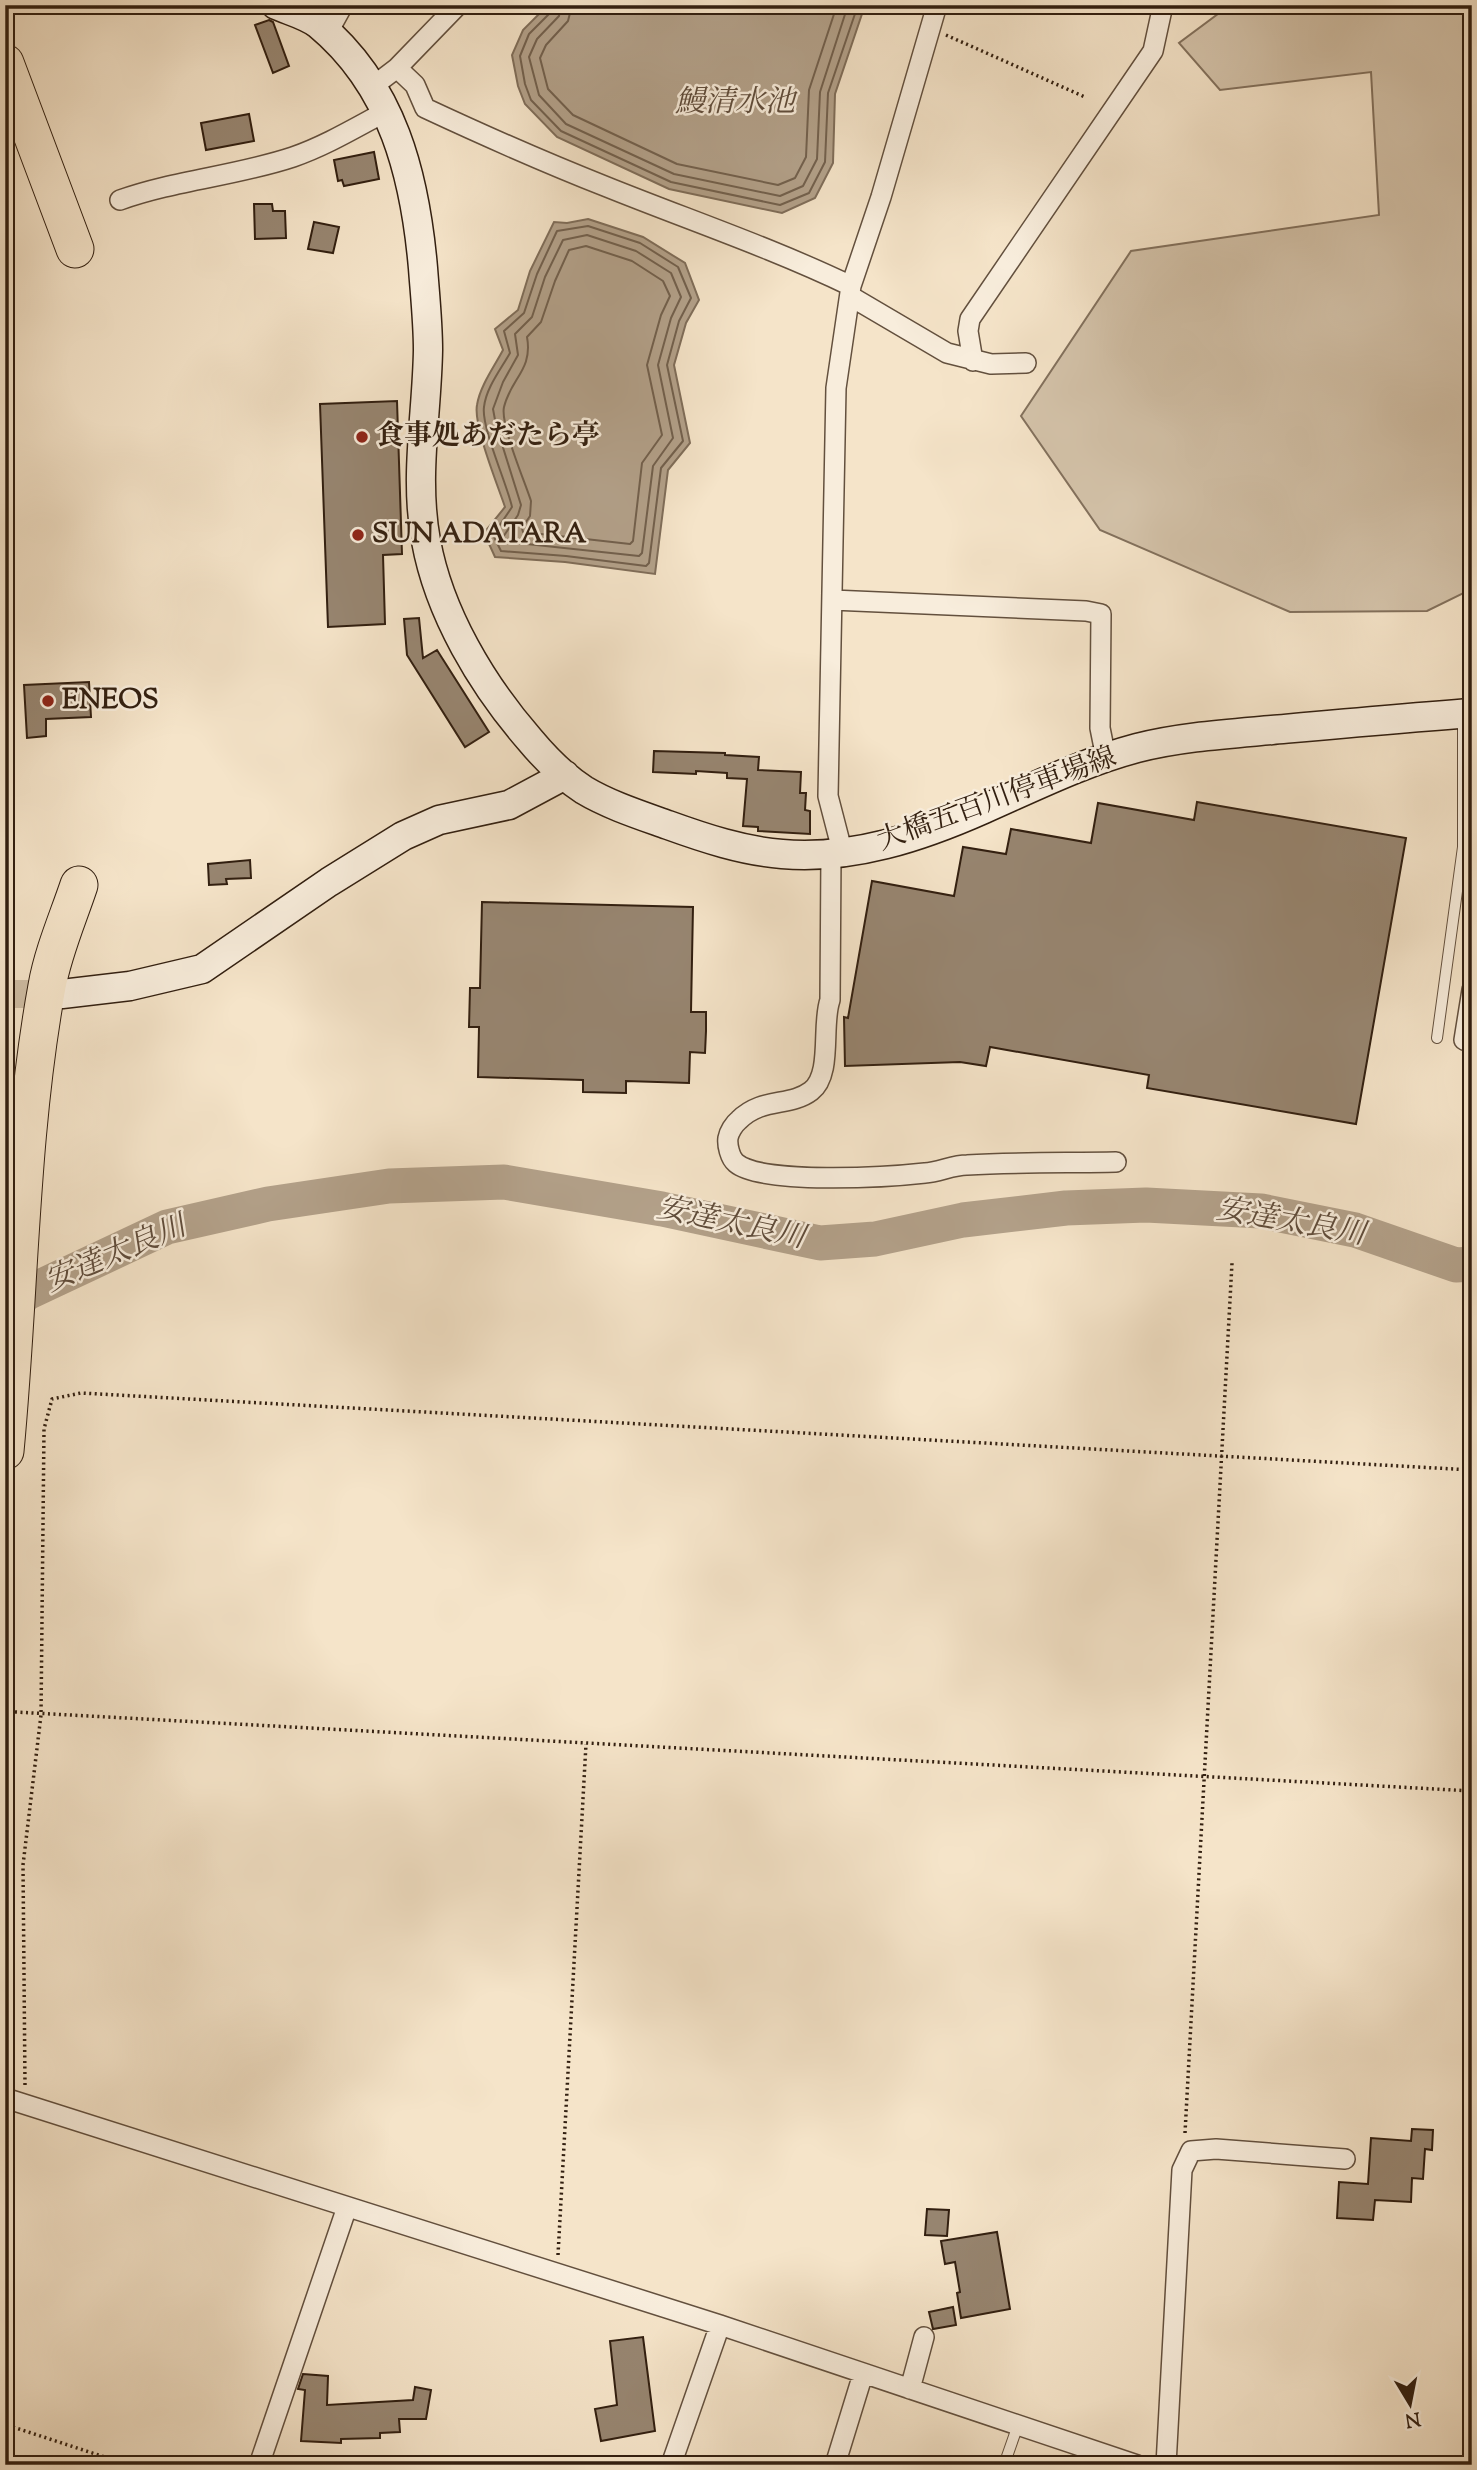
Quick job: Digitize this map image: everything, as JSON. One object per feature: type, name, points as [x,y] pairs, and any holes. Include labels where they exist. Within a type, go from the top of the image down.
[{"type":"highway","points":[[5,63],[75,250]]},
{"type":"highway","points":[[5,1451],[23,1184],[36,1061],[48,983],[79,885]]},
{"type":"main road","name":"大橋五百川停車場線","points":[[276,5],[314,21],[347,53],[372,87],[399,144],[418,216],[428,346],[420,500],[426,542],[439,593],[454,629],[497,698],[530,741],[583,789],[658,822],[726,844],[781,854],[837,854],[890,844],[977,812],[1071,770],[1138,748],[1209,736],[1468,713]]},
{"type":"main road","points":[[62,994],[130,986],[202,969],[329,882],[403,836],[439,820],[509,805],[565,775]]},
{"type":"street","points":[[327,34],[343,5]]},
{"type":"street","points":[[372,87],[397,68],[458,5]]},
{"type":"street","points":[[937,5],[881,197],[850,291],[836,388],[828,796],[837,854],[830,1000],[826,1011],[823,1070],[819,1083],[809,1092],[763,1104],[747,1112],[735,1124],[728,1137],[730,1153],[736,1163],[762,1173],[797,1178],[927,1173],[963,1165],[1116,1162]]},
{"type":"street","points":[[973,361],[968,331],[970,319],[1153,51],[1163,5]]},
{"type":"street","points":[[397,68],[415,85],[425,108],[605,187],[755,245],[850,291],[947,353],[991,364],[1026,363]]},
{"type":"street","points":[[120,200],[146,190],[208,179],[295,156],[385,112]]},
{"type":"street","points":[[832,600],[1101,614],[1100,728],[1106,758]]},
{"type":"street","points":[[1472,990],[1464,1040],[1472,1043]]},
{"type":"street","points":[[5,2098],[720,2325],[1137,2465]]},
{"type":"street","points":[[1166,2465],[1182,2170],[1191,2151],[1216,2149],[1345,2159]]},
{"type":"street","points":[[259,2465],[346,2207]]},
{"type":"street","points":[[671,2465],[720,2325]]},
{"type":"street","points":[[910,2389],[924,2337]]},
{"type":"street","points":[[835,2465],[863,2374]]},
{"type":"lane","points":[[1437,1038],[1462,847],[1468,713]]},
{"type":"lane","points":[[1004,2465],[1019,2424]]},
{"type":"path","points":[[931,29],[1085,97]]},
{"type":"path","points":[[1191,2151],[1185,2137],[1231,1264]]},
{"type":"path","points":[[25,2104],[23,1865],[41,1715],[44,1429],[52,1399],[81,1393],[1472,1470]]},
{"type":"path","points":[[15,1712],[1472,1791]]},
{"type":"path","points":[[557,2275],[586,1744]]},
{"type":"path","points":[[13,2427],[129,2465]]},
{"type":"shaded area","points":[[1230,5],[1472,5],[1472,589],[1427,611],[1290,612],[1100,530],[1021,416],[1131,251],[1379,215],[1371,72],[1220,90],[1179,43]]},
{"type":"water","name":"鰻清水池","points":[[548,5],[865,5],[835,94],[833,163],[815,198],[782,213],[669,189],[557,137],[525,104],[518,86],[512,55],[523,30]]},
{"type":"water","points":[[588,219],[643,237],[685,263],[699,300],[686,323],[674,365],[690,443],[668,470],[655,574],[565,562],[495,557],[484,533],[505,507],[482,441],[477,414],[481,391],[503,350],[495,329],[518,310],[530,271],[554,222],[567,223]]},
{"type":"building","points":[[269,20],[273,22],[289,66],[273,73],[255,25]]},
{"type":"building","points":[[249,114],[254,141],[206,150],[201,123]]},
{"type":"building","points":[[374,152],[379,179],[344,186],[342,180],[338,181],[334,160]]},
{"type":"building","points":[[254,204],[272,204],[273,211],[285,211],[286,238],[255,239]]},
{"type":"building","points":[[314,222],[339,227],[333,253],[308,249]]},
{"type":"building","points":[[397,401],[402,554],[383,555],[385,624],[328,627],[320,404]]},
{"type":"building","points":[[419,618],[423,658],[437,650],[489,732],[465,747],[407,655],[404,619]]},
{"type":"building","points":[[89,682],[91,717],[46,719],[46,736],[27,738],[24,685]]},
{"type":"building","points":[[654,751],[759,757],[758,770],[801,772],[800,793],[806,793],[805,810],[810,811],[810,834],[758,831],[758,827],[743,826],[747,779],[727,778],[727,773],[653,772]]},
{"type":"building","points":[[1197,802],[1406,838],[1356,1124],[1147,1088],[1149,1075],[990,1047],[986,1066],[960,1062],[845,1066],[844,1017],[848,1018],[872,881],[954,896],[963,847],[1006,854],[1011,829],[1091,843],[1098,803],[1194,820]]},
{"type":"building","points":[[250,860],[251,878],[226,879],[227,884],[209,885],[208,864]]},
{"type":"building","points":[[482,902],[693,907],[691,1012],[706,1012],[706,1031],[705,1053],[690,1052],[689,1083],[626,1081],[626,1093],[583,1092],[583,1080],[478,1077],[479,1027],[469,1027],[470,988],[480,988]]},
{"type":"building","points":[[1412,2129],[1433,2130],[1432,2150],[1425,2149],[1423,2179],[1412,2178],[1411,2202],[1375,2200],[1373,2220],[1337,2218],[1339,2182],[1368,2184],[1371,2138],[1411,2141]]},
{"type":"building","points":[[927,2209],[949,2210],[947,2236],[925,2235]]},
{"type":"building","points":[[997,2232],[1010,2309],[961,2318],[955,2262],[945,2264],[941,2241]]},
{"type":"building","points":[[953,2307],[956,2325],[933,2329],[929,2312]]},
{"type":"building","points":[[643,2337],[655,2431],[601,2441],[595,2409],[617,2405],[610,2341]]},
{"type":"building","points":[[303,2374],[328,2376],[327,2405],[413,2400],[415,2387],[431,2390],[426,2419],[399,2419],[400,2432],[380,2433],[380,2438],[341,2439],[341,2443],[301,2441],[305,2390],[298,2389]]},
{"type":"waterway","name":"安達太良川","points":[[5,1309],[27,1293],[167,1227],[268,1204],[389,1186],[504,1182],[662,1209],[820,1243],[875,1239],[963,1220],[1066,1208],[1146,1205],[1261,1211],[1355,1230],[1456,1265],[1472,1264]]},
{"type":"tunnel","points":[[5,994],[62,994]]},
{"type":"place","name":"食事処あだたら亭","points":[[362,437]]},
{"type":"place","name":"SUN ADATARA","points":[[358,535]]},
{"type":"place","name":"ENEOS","points":[[48,701]]}]
